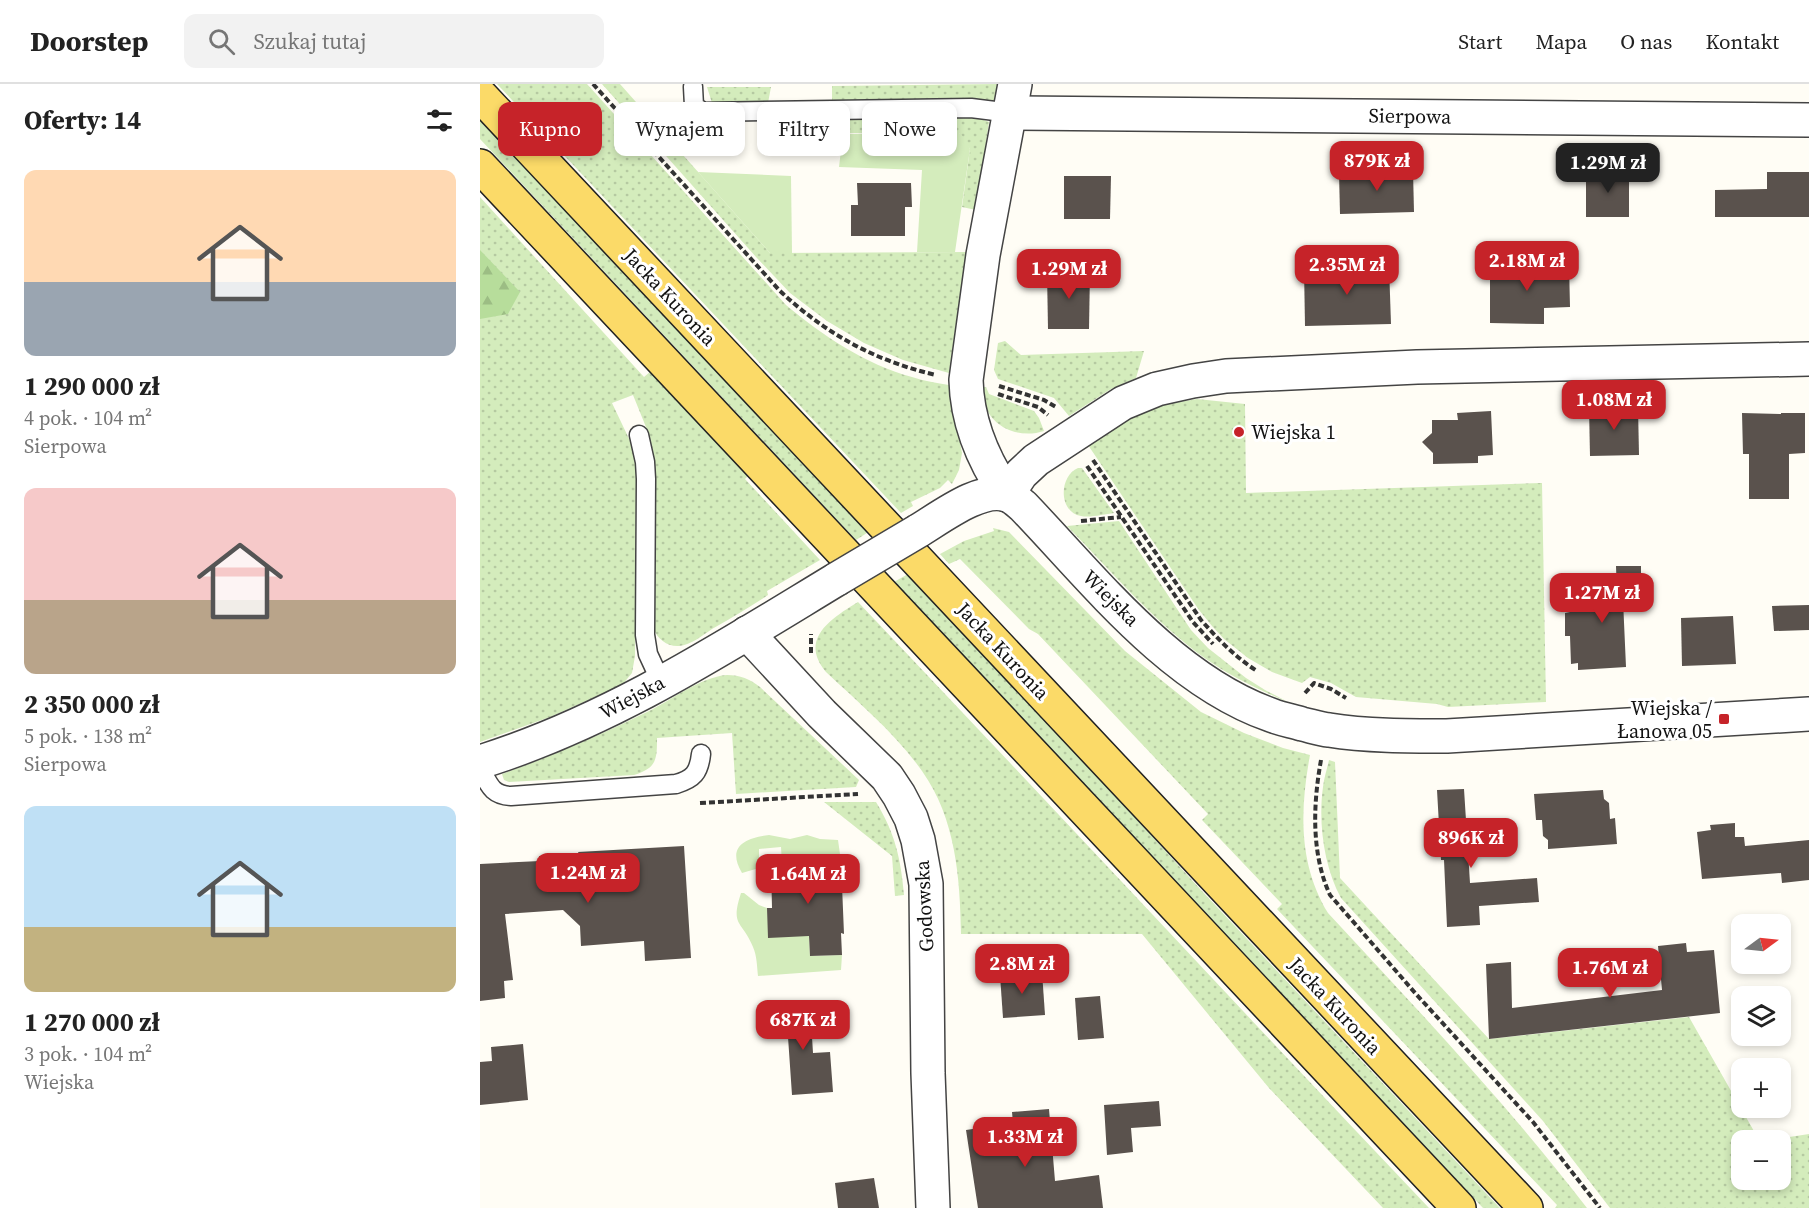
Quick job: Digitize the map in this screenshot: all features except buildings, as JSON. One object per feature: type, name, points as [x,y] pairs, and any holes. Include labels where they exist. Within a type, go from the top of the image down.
[{"type":"main road","name":"Jacka Kuronia","points":[[480,95],[1526,1208]]},
{"type":"main road","points":[[480,166],[1459,1208]]},
{"type":"street","points":[[1013,98],[983,255],[979,382],[967,401],[972,423],[986,461],[1007,495],[1028,466],[1123,403],[1157,389],[1226,376],[1417,367],[1809,359]]},
{"type":"street","name":"Sierpowa","points":[[1013,98],[1809,120]]},
{"type":"street","name":"Wiejska","points":[[480,762],[570,729],[636,697],[918,531],[978,497],[994,494],[1007,495],[1023,506],[1118,605],[1173,658],[1208,683],[1272,716],[1328,730],[1410,736],[1447,736],[1809,714]]},
{"type":"street","name":"Godowska","points":[[747,633],[822,714],[887,777],[911,818],[918,840],[926,884],[927,1073],[933,1208]]},
{"type":"lane","points":[[693,87],[694,106],[704,112],[971,108],[1013,98]]},
{"type":"lane","points":[[639,435],[646,478],[645,636],[648,654],[662,682]]},
{"type":"lane","points":[[480,768],[494,791],[498,794],[512,796],[676,784],[686,781],[694,774],[699,766],[700,754]]},
{"type":"path","points":[[593,84],[780,291],[801,310],[836,335],[877,357],[920,372],[979,382],[1050,403],[1062,414],[1078,460],[1085,464],[1193,622],[1219,649]]},
{"type":"path","points":[[979,382],[997,393],[1044,411],[1070,437],[1201,620],[1239,658],[1264,674]]},
{"type":"path","points":[[1076,521],[1122,517]]},
{"type":"path","points":[[1241,667],[1251,674]]},
{"type":"path","points":[[1306,692],[1314,683],[1349,699]]},
{"type":"path","points":[[1298,688],[1314,693]]},
{"type":"path","points":[[1328,730],[1321,760],[1316,805],[1317,843],[1324,881],[1330,896],[1533,1122],[1600,1208]]},
{"type":"green space","points":[[497,84],[587,84],[614,114],[614,156],[652,156],[786,305],[815,328],[861,357],[921,380],[949,385],[962,453],[959,470],[952,484],[948,480],[940,488],[911,502],[913,506],[901,513],[565,156],[602,156],[602,102],[514,102]]},
{"type":"green space","points":[[602,84],[620,84],[636,102],[618,102]]},
{"type":"green space","points":[[997,84],[994,102],[832,100],[832,86]]},
{"type":"green space","points":[[707,87],[771,87],[768,102],[712,102]]},
{"type":"green space","points":[[957,116],[973,116],[989,122],[976,210],[962,207],[970,149],[957,133]]},
{"type":"green space","points":[[850,117],[862,117],[862,133],[850,133]]},
{"type":"green space","points":[[480,119],[498,138],[498,156],[515,156],[870,531],[856,540],[480,139]]},
{"type":"green space","points":[[957,133],[965,138],[970,149],[955,252],[917,252],[922,170],[839,167],[840,156],[850,156],[850,134],[862,134],[862,156],[957,156]]},
{"type":"green space","points":[[666,156],[684,156],[770,253],[966,252],[949,373],[903,360],[864,343],[827,321],[790,293]]},
{"type":"green space","points":[[698,172],[791,176],[792,253],[770,253]]},
{"type":"green space","points":[[480,197],[644,377],[651,371],[749,475],[745,479],[820,560],[767,591],[768,595],[692,642],[679,646],[664,642],[654,629],[653,453],[648,432],[633,395],[612,403],[632,445],[636,470],[635,656],[632,673],[622,685],[550,717],[480,742]]},
{"type":"green space","points":[[480,250],[520,292],[508,314],[480,319]]},
{"type":"green space","points":[[1005,341],[1021,355],[1144,351],[1136,378],[1111,389],[1069,416],[1054,398],[998,379],[994,370],[998,343]]},
{"type":"green space","points":[[982,387],[986,387],[989,394],[1034,411],[1044,431],[1016,432],[999,424],[987,410]]},
{"type":"green space","points":[[1197,399],[1245,404],[1246,493],[1542,483],[1546,702],[1448,707],[1356,697],[1331,683],[1310,677],[1302,683],[1272,672],[1248,658],[1224,639],[1199,610],[1088,445],[1151,407]]},
{"type":"green space","points":[[1078,468],[1082,468],[1114,513],[1081,516],[1068,508],[1064,494],[1067,478]]},
{"type":"green space","points":[[1119,521],[1191,630],[1208,648],[1246,678],[1288,702],[1236,677],[1187,645],[1134,595],[1067,526]]},
{"type":"green space","points":[[993,528],[1009,532],[1125,651],[1201,712],[1244,733],[1283,748],[1310,755],[1303,816],[1306,856],[1318,894],[1328,913],[1493,1094],[1587,1208],[1555,1208],[1557,1205],[1277,909],[1282,904],[1202,820],[1208,814],[1038,634],[1029,629],[960,559],[949,564],[940,554],[964,541],[994,531]]},
{"type":"green space","points":[[908,574],[1500,1208],[1483,1208],[894,582]]},
{"type":"green space","points":[[858,602],[1429,1208],[1383,1208],[1269,1088],[1142,934],[961,934],[954,850],[949,829],[933,789],[901,744],[826,672],[818,660],[817,640],[822,631],[829,622]]},
{"type":"green space","points":[[727,675],[745,678],[760,687],[859,780],[856,787],[736,794],[732,733],[657,738],[654,762],[647,769],[634,775],[509,782],[504,780],[502,774],[612,729],[657,707],[696,684]]},
{"type":"green space","points":[[1329,760],[1335,762],[1340,878],[1489,1039],[1689,1017],[1731,1091],[1731,1118],[1746,1118],[1753,1130],[1731,1130],[1731,1190],[1791,1190],[1791,1137],[1809,1134],[1809,1208],[1610,1208],[1543,1121],[1341,898],[1330,873],[1324,844],[1321,815],[1323,787]]},
{"type":"green space","points":[[824,802],[876,802],[896,847],[904,895],[895,896],[892,856]]},
{"type":"green space","points":[[769,835],[790,839],[807,835],[820,839],[838,840],[841,861],[782,864],[781,847],[759,849],[759,868],[742,873],[736,856],[737,850],[746,841]]},
{"type":"green space","points":[[741,893],[809,936],[810,956],[842,955],[841,970],[758,976],[754,950],[737,918]]},
{"type":"place","name":"Wiejska 1","points":[[1239,432]]},
{"type":"place","name":"Wiejska / Łanowa 05","points":[[1724,719]]}]
